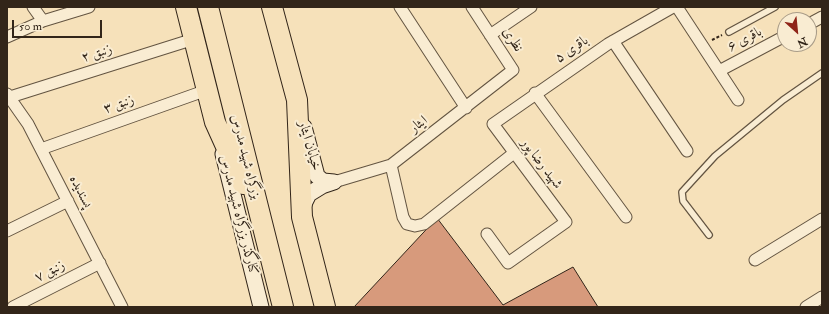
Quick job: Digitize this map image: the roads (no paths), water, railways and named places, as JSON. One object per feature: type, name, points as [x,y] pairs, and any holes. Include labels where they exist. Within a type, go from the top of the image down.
[{"type":"highway","name":"بزرگراه شهید مدرس","points":[[186,7],[215,122],[263,229]]},
{"type":"highway","name":"بزرگراه شهید مدرس","points":[[208,7],[283,307]]},
{"type":"highway","points":[[272,7],[297,100],[302,211],[325,307]]},
{"type":"street","points":[[33,7],[43,21]]},
{"type":"street","points":[[7,37],[43,21],[89,7]]},
{"type":"street","points":[[400,7],[466,108]]},
{"type":"street","name":"نظری","points":[[472,7],[513,70]]},
{"type":"street","points":[[490,35],[532,7]]},
{"type":"street","name":"باقری ۵","points":[[493,124],[613,41],[673,7]]},
{"type":"street","points":[[677,7],[738,100]]},
{"type":"street","name":"زنبق ۲","points":[[8,95],[194,39]]},
{"type":"street","name":"باقری ۶","points":[[719,71],[777,40]]},
{"type":"street","points":[[613,41],[687,151]]},
{"type":"street","name":"ایثار","points":[[334,182],[391,165],[513,70]]},
{"type":"street","name":"زنبق ۳","points":[[41,149],[207,90]]},
{"type":"street","points":[[536,93],[626,217]]},
{"type":"street","name":"پسندیده","points":[[8,95],[28,124],[122,307]]},
{"type":"street","name":"خیابان ایثار","points":[[297,100],[316,174],[323,181],[334,182]]},
{"type":"street","name":"کنارگذر بزرگراه شهید مدرس","points":[[215,122],[261,307]]},
{"type":"street","name":"شهید رضا پور","points":[[487,234],[508,264],[566,222],[493,124]]},
{"type":"street","points":[[391,165],[403,217],[407,224],[415,226],[424,224],[514,153]]},
{"type":"street","name":"خیابان ایثار","points":[[302,211],[309,194],[322,186],[334,182]]},
{"type":"street","points":[[7,231],[68,200]]},
{"type":"street","points":[[755,260],[822,219]]},
{"type":"street","name":"زنبق ۷","points":[[13,307],[100,263]]},
{"type":"street","points":[[806,307],[822,297]]},
{"type":"lane","points":[[729,32],[775,7]]},
{"type":"lane","points":[[709,235],[682,201],[682,192],[715,156],[782,100],[822,73]]}]
